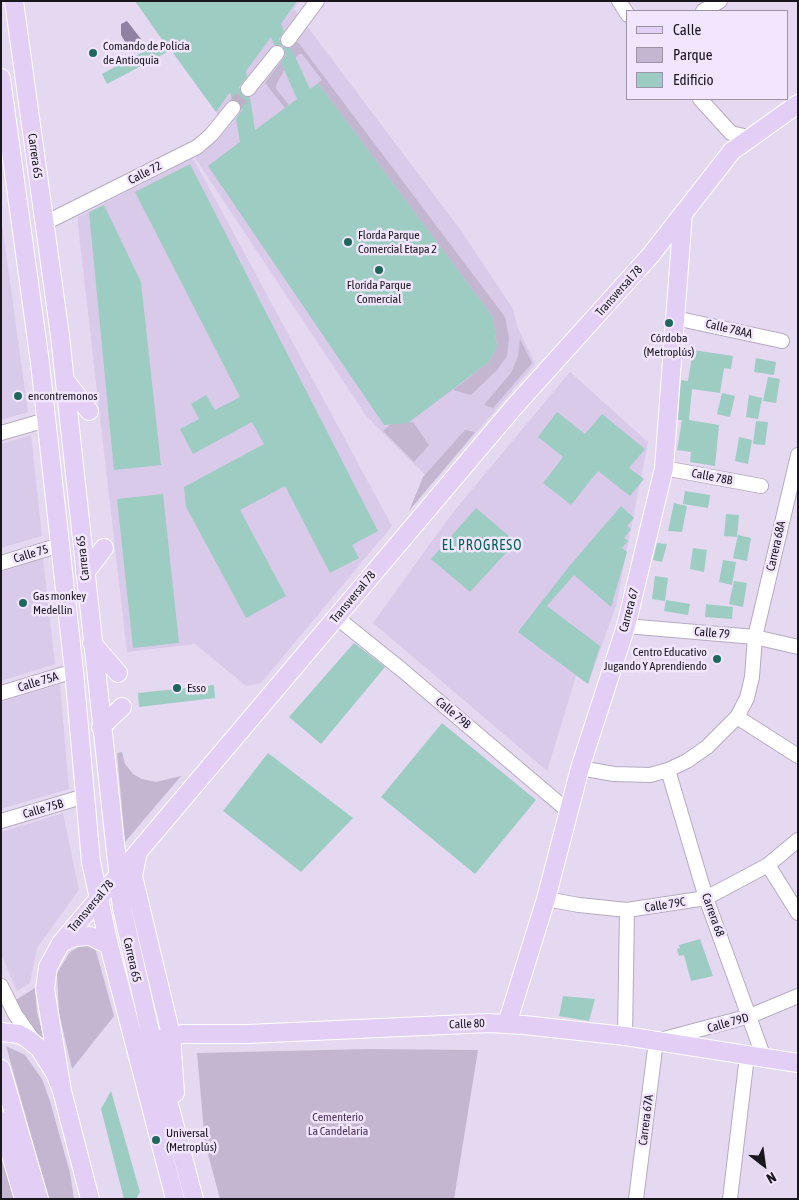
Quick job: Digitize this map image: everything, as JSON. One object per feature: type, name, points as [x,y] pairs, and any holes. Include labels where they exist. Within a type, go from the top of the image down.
[{"type":"main road","name":"Carrera 65","points":[[14,1],[45,223],[64,380],[118,874],[143,1042],[175,1199]]},
{"type":"main road","name":"Carrera 65","points":[[1,78],[31,289],[74,671],[90,855],[109,945],[186,1170],[194,1199]]},
{"type":"main road","name":"Transversal 78","points":[[62,1091],[45,989],[48,967],[61,943],[514,407],[650,256],[732,151],[748,137],[796,106]]},
{"type":"main road","name":"Carrera 67","points":[[508,1024],[546,899],[580,768],[626,626],[664,468],[683,214]]},
{"type":"main road","points":[[650,256],[669,260],[679,275]]},
{"type":"main road","points":[[64,380],[89,411]]},
{"type":"main road","points":[[84,573],[104,548]]},
{"type":"main road","points":[[92,643],[118,673]]},
{"type":"main road","points":[[101,728],[122,707]]},
{"type":"main road","points":[[139,849],[134,863],[133,876],[171,1035],[173,1078],[186,1170]]},
{"type":"main road","points":[[126,932],[149,944]]},
{"type":"main road","points":[[61,943],[74,937],[90,936],[109,945]]},
{"type":"main road","name":"Calle 80","points":[[143,1042],[171,1035],[508,1024],[625,1036],[798,1063]]},
{"type":"main road","points":[[6,1032],[28,1039],[38,1048],[55,1073],[62,1091],[90,1197]]},
{"type":"main road","points":[[1,1068],[40,1199]]},
{"type":"main road","points":[[1,1121],[24,1199]]},
{"type":"street","points":[[619,1],[626,12]]},
{"type":"street","points":[[705,10],[720,1]]},
{"type":"street","points":[[288,40],[315,5]]},
{"type":"street","points":[[248,89],[277,52]]},
{"type":"street","points":[[701,100],[731,133],[748,137]]},
{"type":"street","name":"Calle 72","points":[[45,223],[196,147],[211,136],[234,108]]},
{"type":"street","points":[[731,133],[732,151]]},
{"type":"street","name":"Calle 78AA","points":[[675,318],[782,341]]},
{"type":"street","points":[[1,433],[46,420]]},
{"type":"street","name":"Carrera 68A","points":[[756,637],[798,455]]},
{"type":"street","name":"Calle 78B","points":[[664,468],[761,486]]},
{"type":"street","name":"Calle 75","points":[[1,563],[60,545]]},
{"type":"street","name":"Calle 79B","points":[[336,617],[402,670],[568,811]]},
{"type":"street","name":"Calle 79","points":[[626,626],[756,637],[798,646]]},
{"type":"street","points":[[580,768],[614,774],[650,775],[668,770],[687,761],[707,747],[737,717],[747,698],[752,677],[756,637]]},
{"type":"street","name":"Calle 75A","points":[[1,693],[74,671]]},
{"type":"street","points":[[737,717],[798,756]]},
{"type":"street","name":"Carrera 68","points":[[668,770],[706,898],[750,1016],[755,1057],[730,1199]]},
{"type":"street","name":"Calle 75B","points":[[1,821],[85,796]]},
{"type":"street","name":"Calle 79C","points":[[546,899],[579,905],[627,910],[706,898],[768,865],[798,840]]},
{"type":"street","points":[[768,865],[798,913]]},
{"type":"street","points":[[625,1036],[627,910]]},
{"type":"street","points":[[1,986],[15,1014],[38,1048]]},
{"type":"street","name":"Calle 79D","points":[[656,1041],[750,1016],[798,996]]},
{"type":"street","name":"Carrera 67A","points":[[636,1199],[656,1041]]},
{"type":"shaded area","name":"Florida Parque Comercial","points":[[135,1],[300,1],[294,9],[462,232],[513,309],[517,326],[535,364],[433,483],[367,417],[195,158],[226,130],[216,112]]},
{"type":"shaded area","points":[[127,21],[141,39],[138,48],[133,49],[127,45],[121,35],[121,24]]},
{"type":"shaded area","points":[[193,158],[392,526],[261,683],[246,686],[195,644],[127,652],[78,226],[78,217]]},
{"type":"shaded area","points":[[1,217],[28,412],[1,420]]},
{"type":"shaded area","points":[[570,372],[648,442],[616,606],[588,684],[576,676],[547,771],[373,623],[450,516]]},
{"type":"shaded area","points":[[31,435],[42,536],[1,548],[1,444]]},
{"type":"shaded area","points":[[43,558],[55,664],[1,681],[1,572]]},
{"type":"shaded area","points":[[60,684],[69,789],[1,809],[1,702]]},
{"type":"shaded area","points":[[63,813],[79,890],[37,948],[30,983],[17,991],[1,954],[1,832]]},
{"type":"green space","points":[[298,42],[505,317],[509,338],[507,356],[498,369],[471,395],[453,390],[489,362],[497,347],[493,317],[318,83],[322,80],[302,54],[299,54],[283,72],[276,85],[276,89],[289,105],[285,108],[265,83],[295,43]]},
{"type":"green space","points":[[520,339],[532,363],[493,408],[484,405],[511,373],[518,356]]},
{"type":"green space","points":[[413,422],[429,445],[414,462],[383,431],[391,424]]},
{"type":"green space","points":[[465,430],[475,432],[409,511],[423,477]]},
{"type":"green space","points":[[122,752],[125,764],[133,774],[142,779],[156,782],[181,776],[125,842],[117,753]]},
{"type":"green space","points":[[82,945],[90,946],[96,951],[114,1016],[72,1069],[59,1013],[57,973],[70,952]]},
{"type":"green space","points":[[35,988],[37,1012],[45,1043],[14,1001]]},
{"type":"green space","points":[[6,1046],[25,1055],[42,1079],[70,1173],[74,1199],[49,1199]]},
{"type":"green space","name":"Cementerio La Candelaria","points":[[368,1049],[478,1050],[454,1199],[220,1199],[205,1143],[197,1053]]},
{"type":"green space","points":[[1,1137],[19,1199],[1,1199]]},
{"type":"building","name":"Florida Parque Comercial","points":[[135,1],[297,1],[281,24],[284,31],[279,39],[282,46],[274,45],[271,37],[246,71],[247,77],[239,87],[242,95],[250,97],[255,130],[297,99],[281,62],[286,55],[283,47],[291,48],[310,89],[318,83],[493,317],[497,347],[489,362],[408,423],[384,425],[208,166],[240,142],[236,119],[242,110],[239,102],[232,100],[230,92],[216,112],[171,50],[107,84],[102,74],[163,41]]},
{"type":"building","points":[[190,164],[378,531],[352,545],[359,558],[330,573],[285,486],[240,510],[286,596],[246,618],[186,507],[184,487],[264,444],[252,422],[193,454],[180,429],[199,419],[191,404],[206,395],[215,410],[240,397],[135,192]]},
{"type":"building","points":[[104,205],[141,282],[161,465],[114,470],[89,212]]},
{"type":"building","points":[[693,350],[733,356],[731,369],[724,368],[720,393],[692,389],[689,420],[719,425],[715,466],[690,462],[691,452],[677,450],[682,420],[678,420],[681,380],[688,381]]},
{"type":"building","points":[[756,358],[776,362],[774,375],[754,372]]},
{"type":"building","points":[[768,377],[780,379],[776,403],[763,401]]},
{"type":"building","points":[[722,393],[735,396],[730,417],[717,414]]},
{"type":"building","points":[[749,395],[762,398],[758,419],[746,417]]},
{"type":"building","points":[[557,412],[585,434],[602,414],[645,449],[629,468],[644,479],[630,496],[598,471],[571,505],[543,483],[563,457],[538,437]]},
{"type":"building","points":[[756,421],[768,422],[765,445],[753,444]]},
{"type":"building","points":[[739,437],[752,440],[748,464],[735,461]]},
{"type":"building","points":[[685,491],[710,495],[708,508],[683,504]]},
{"type":"building","points":[[163,494],[179,643],[133,648],[117,499]]},
{"type":"building","points":[[674,503],[687,506],[682,532],[668,531]]},
{"type":"building","points":[[621,506],[634,518],[627,526],[631,529],[624,538],[628,541],[622,548],[627,552],[611,607],[574,575],[547,606],[600,646],[588,684],[518,632],[567,569]]},
{"type":"building","points":[[476,508],[516,542],[470,592],[431,559]]},
{"type":"building","points":[[726,514],[739,515],[737,537],[724,536]]},
{"type":"building","points":[[738,535],[751,538],[747,561],[733,558]]},
{"type":"building","points":[[657,543],[667,544],[662,562],[653,560]]},
{"type":"building","points":[[693,548],[707,550],[704,572],[690,569]]},
{"type":"building","points":[[723,560],[736,562],[732,585],[719,582]]},
{"type":"building","points":[[655,576],[668,578],[665,601],[652,599]]},
{"type":"building","points":[[734,581],[747,583],[743,607],[729,604]]},
{"type":"building","points":[[666,600],[690,604],[688,615],[664,611]]},
{"type":"building","points":[[706,604],[733,607],[732,619],[705,617]]},
{"type":"building","points":[[354,643],[385,667],[321,744],[289,717]]},
{"type":"building","points":[[214,685],[215,698],[139,707],[138,693]]},
{"type":"building","points":[[442,723],[536,800],[475,874],[381,797]]},
{"type":"building","points":[[268,753],[353,818],[301,872],[223,811]]},
{"type":"building","points":[[700,939],[713,976],[691,981],[684,955],[679,956],[677,949],[680,948],[679,945]]},
{"type":"building","points":[[563,996],[595,999],[589,1021],[559,1016]]},
{"type":"building","points":[[111,1091],[140,1192],[136,1199],[124,1199],[101,1109]]},
{"type":"tunnel","points":[[233,108],[248,89]]},
{"type":"place","name":"Comando de Policía de Antioquia","points":[[93,53]]},
{"type":"place","name":"Florda Parque Comercial Etapa 2","points":[[348,242]]},
{"type":"place","name":"Florida Parque Comercial","points":[[379,270]]},
{"type":"place","name":"Córdoba (Metroplús)","points":[[669,323]]},
{"type":"place","name":"encontremonos","points":[[18,396]]},
{"type":"place","name":"Gas monkey Medellin","points":[[23,603]]},
{"type":"place","name":"Centro Educativo Jugando Y Aprendiendo","points":[[717,659]]},
{"type":"place","name":"Esso","points":[[177,688]]},
{"type":"place","name":"Universal (Metroplús)","points":[[156,1140]]},
{"type":"district","name":"EL PROGRESO","points":[[482,546]]}]
